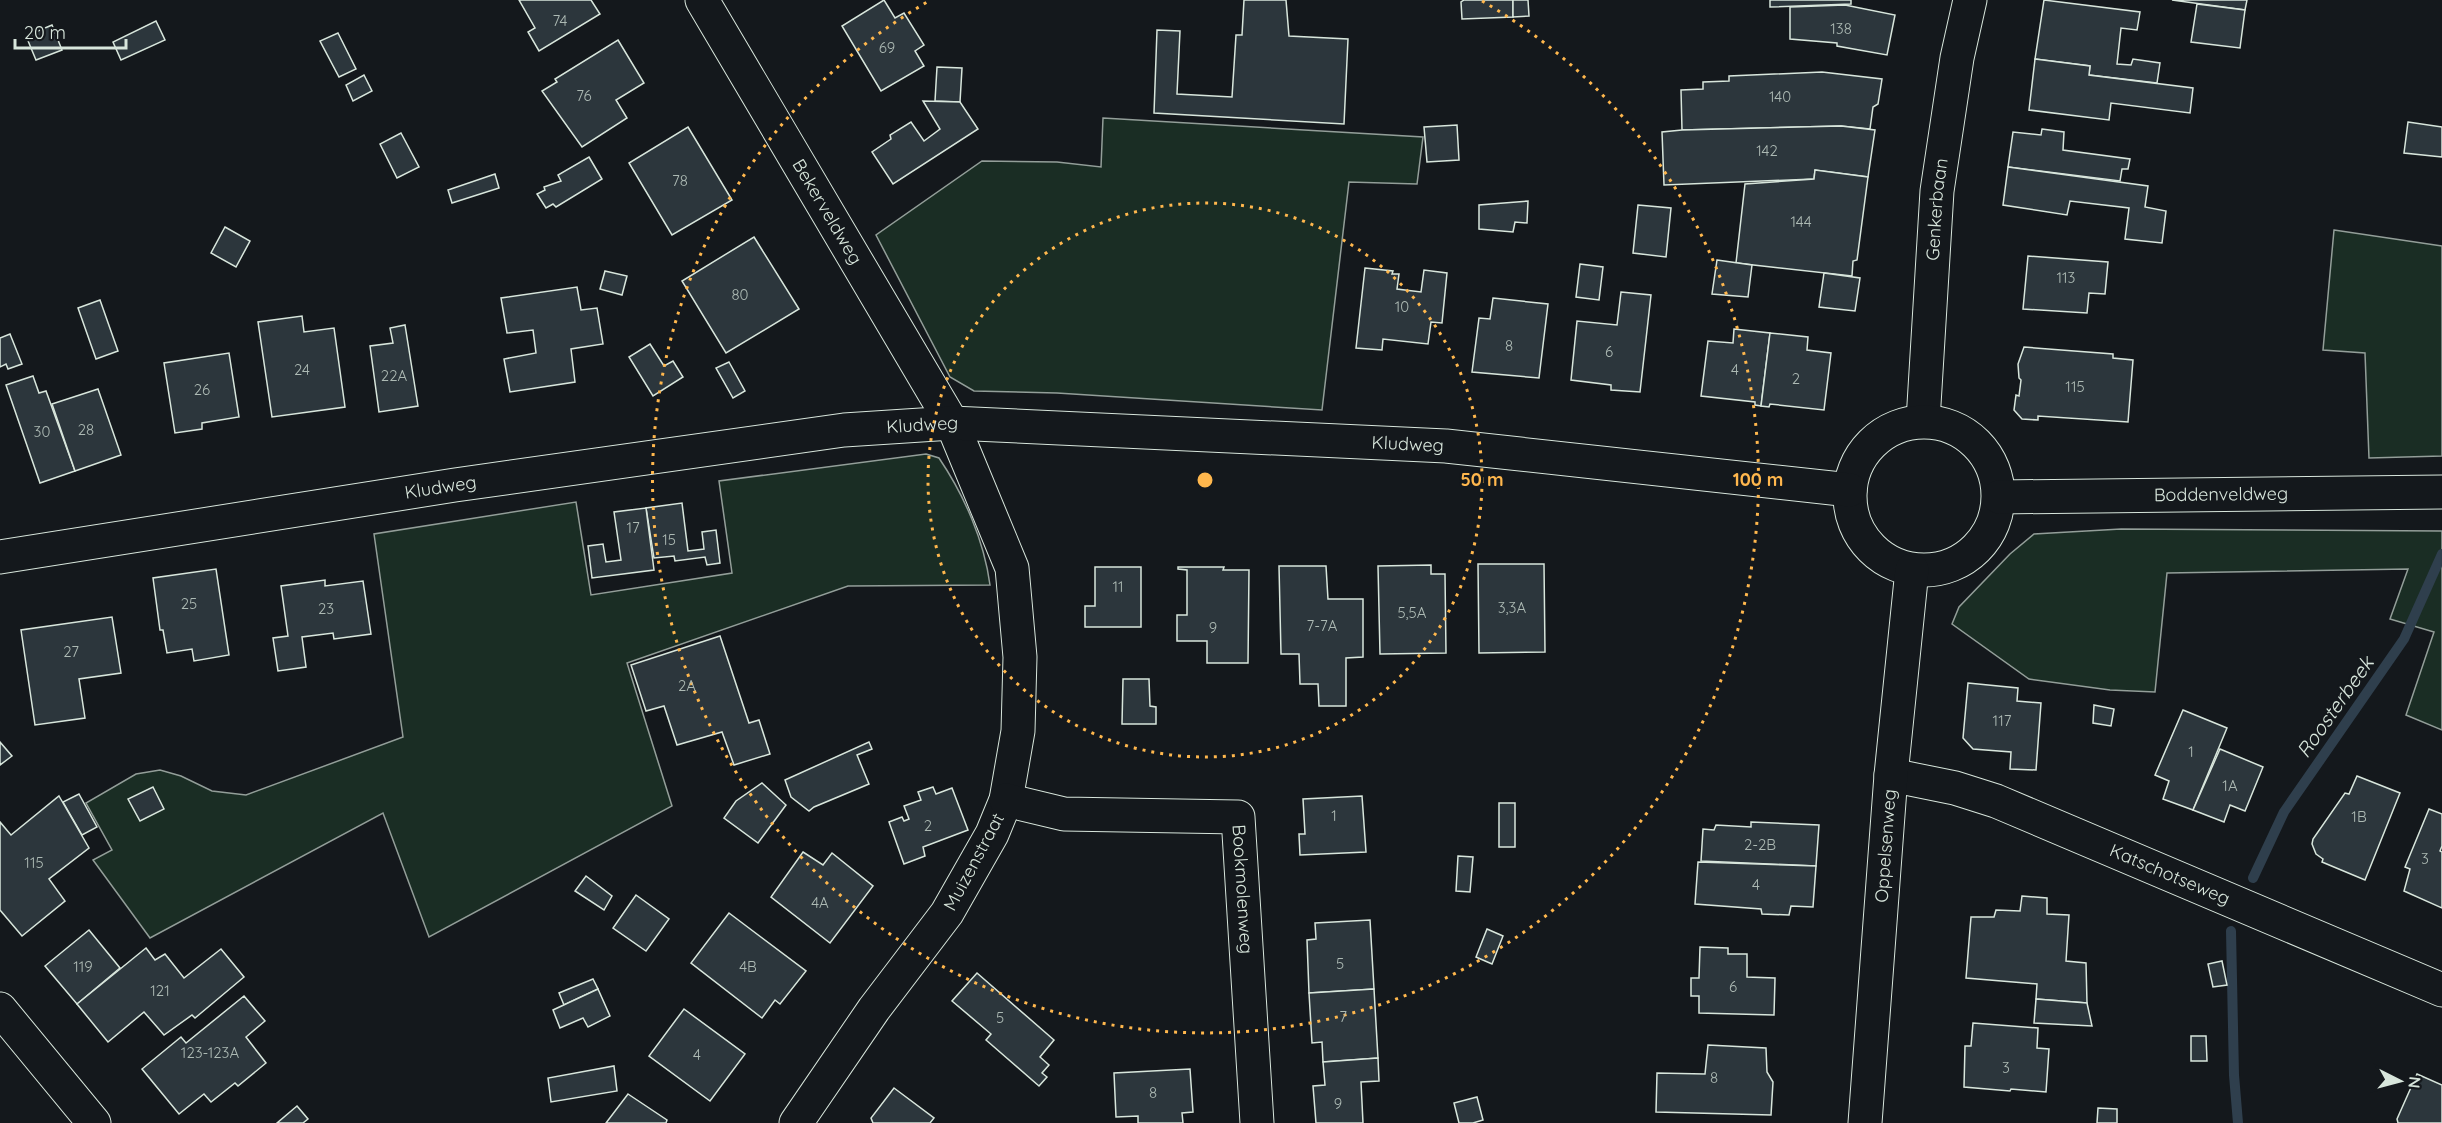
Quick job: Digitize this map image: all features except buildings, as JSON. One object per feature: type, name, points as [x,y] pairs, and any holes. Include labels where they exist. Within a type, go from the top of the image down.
[{"type":"street","name":"Bekerveldweg","points":[[702,0],[952,423]]},
{"type":"street","name":"Genkerbaan","points":[[1923,421],[1937,191],[1957,58],[1970,0]]},
{"type":"street","points":[[1923,421],[1952,426],[1977,443],[1993,468],[1999,497],[1992,528],[1972,554],[1944,569],[1912,570],[1891,563],[1872,550],[1859,533],[1851,512],[1850,490],[1857,463],[1873,442],[1896,427],[1923,421]]},
{"type":"street","name":"Kludweg","points":[[0,557],[454,485],[844,430],[952,423],[1446,446],[1850,490]]},
{"type":"street","name":"Muizenstraat","points":[[796,1123],[874,1009],[947,913],[992,834],[1006,800],[1018,731],[1020,657],[1012,568],[952,423]]},
{"type":"street","name":"Boddenveldweg","points":[[1999,497],[2262,496],[2442,492]]},
{"type":"street","name":"Oppelsenweg","points":[[1865,1123],[1892,776],[1912,570]]},
{"type":"street","name":"Katschotseweg","points":[[1892,776],[1955,788],[1996,801],[2442,990]]},
{"type":"street","name":"Bookmolenweg","points":[[1006,800],[1064,814],[1238,817],[1257,1123]]},
{"type":"street","points":[[0,1009],[94,1123]]},
{"type":"green space","points":[[1103,118],[1423,137],[1417,184],[1349,182],[1322,410],[1057,393],[974,391],[950,377],[876,235],[982,161],[1057,162],[1101,167]]},
{"type":"green space","points":[[2334,230],[2442,246],[2442,456],[2369,458],[2365,353],[2323,350]]},
{"type":"green space","points":[[926,454],[939,458],[965,503],[983,551],[990,585],[848,586],[627,663],[672,806],[429,937],[383,813],[150,938],[93,860],[112,850],[86,803],[136,774],[160,770],[181,776],[212,791],[246,795],[403,737],[374,534],[576,502],[591,595],[732,573],[719,481]]},
{"type":"green space","points":[[2121,529],[2442,531],[2442,730],[2406,715],[2434,632],[2390,619],[2408,569],[2167,573],[2155,692],[2110,690],[2029,679],[1952,624],[1959,607],[2010,554],[2034,534]]},
{"type":"waterway","name":"Roosterbeek","points":[[2253,878],[2284,812],[2404,639],[2442,554]]},
{"type":"waterway","name":"Roosterbeek","points":[[2231,931],[2234,1075],[2238,1123]]}]
